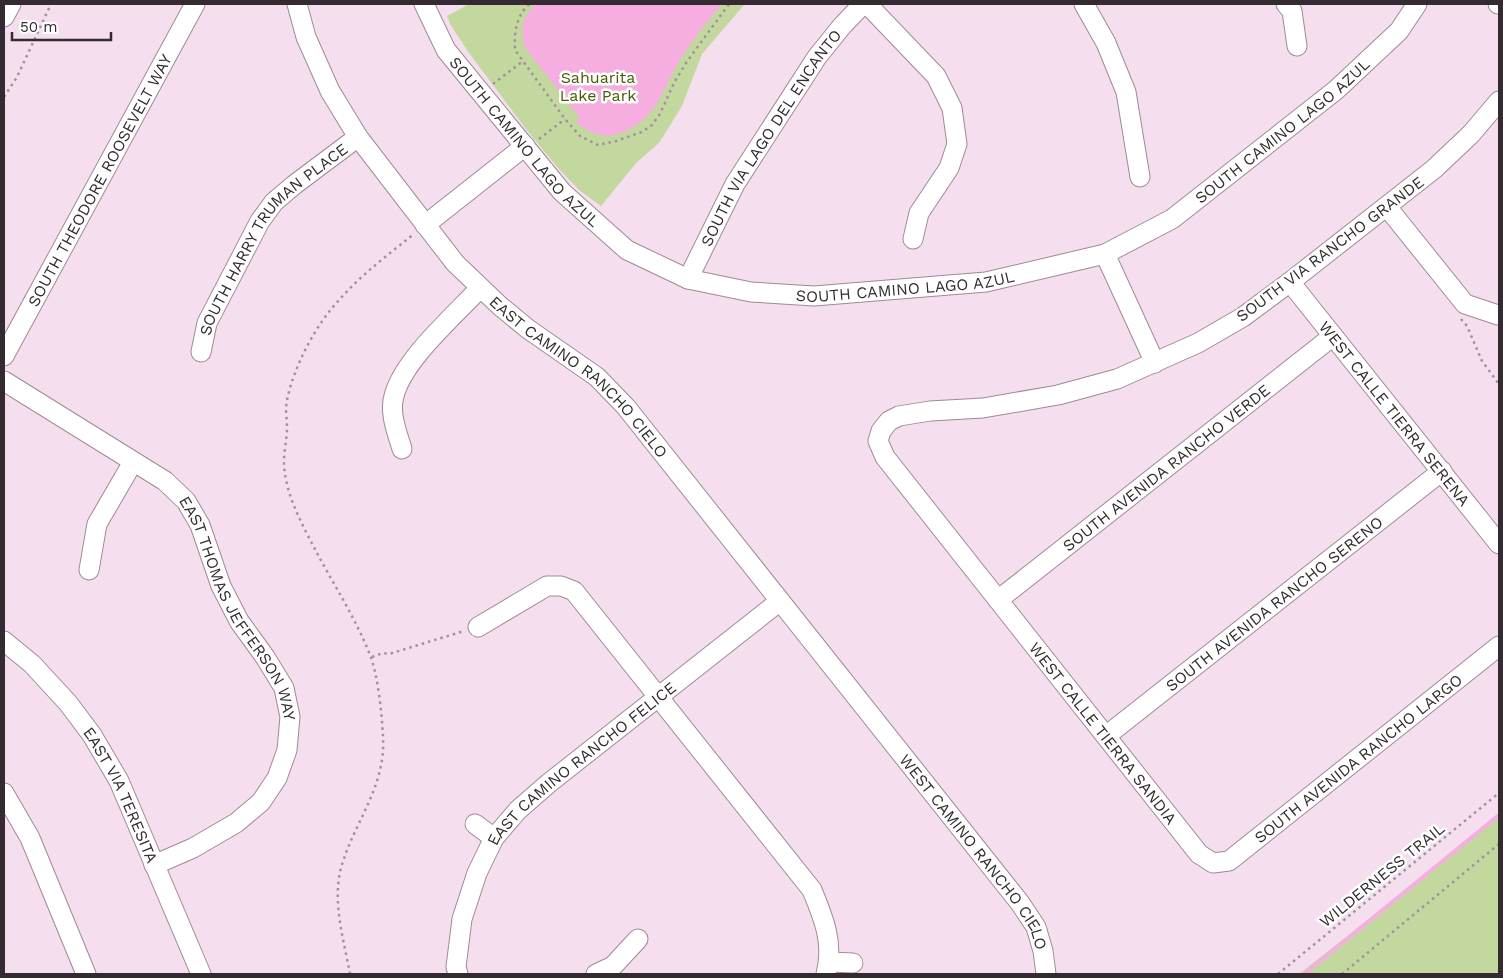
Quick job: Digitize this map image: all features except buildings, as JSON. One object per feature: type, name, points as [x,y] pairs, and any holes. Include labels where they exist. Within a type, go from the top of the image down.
[{"type":"street","points":[[4,17],[11,4]]},
{"type":"street","name":"SOUTH THEODORE ROOSEVELT WAY","points":[[4,356],[194,4]]},
{"type":"street","name":"EAST CAMINO RANCHO CIELO","points":[[297,4],[306,37],[330,91],[358,137],[455,263],[480,288],[528,329],[597,377],[615,395],[888,736]]},
{"type":"street","name":"SOUTH CAMINO LAGO AZUL","points":[[424,4],[446,50],[562,192],[627,250],[688,279],[751,292],[814,296],[986,282],[1105,254],[1172,219],[1336,90],[1399,31],[1417,4]]},
{"type":"street","name":"SOUTH VIA LAGO DEL ENCANTO","points":[[688,279],[735,184],[818,57],[862,4]]},
{"type":"street","points":[[867,4],[936,76],[952,108],[957,144],[957,172],[919,213],[913,239]]},
{"type":"street","points":[[1084,4],[1106,42],[1126,92],[1140,178]]},
{"type":"street","points":[[1286,4],[1292,11],[1297,46]]},
{"type":"street","name":"SOUTH VIA RANCHO GRANDE","points":[[881,431],[889,421],[899,416],[983,408],[1058,395],[1117,379],[1198,343],[1243,317],[1387,207],[1434,169],[1471,134],[1499,101]]},
{"type":"street","name":"SOUTH HARRY TRUMAN PLACE","points":[[201,352],[207,323],[265,215],[274,202],[358,137]]},
{"type":"street","points":[[425,225],[526,148]]},
{"type":"street","points":[[1387,207],[1465,304],[1498,315]]},
{"type":"street","points":[[1105,254],[1155,363]]},
{"type":"street","name":"WEST CALLE TIERRA SERENA","points":[[1290,282],[1499,544]]},
{"type":"street","points":[[402,448],[394,420],[393,397],[404,371],[423,348],[480,288]]},
{"type":"street","name":"SOUTH AVENIDA RANCHO VERDE","points":[[998,600],[1333,336]]},
{"type":"street","name":"EAST THOMAS JEFFERSON WAY","points":[[4,381],[165,481],[186,501],[200,525],[221,586],[239,621],[265,656],[284,688],[290,717],[287,750],[276,778],[261,802],[236,823],[193,848],[154,866]]},
{"type":"street","name":"WEST CALLE TIERRA SANDIA","points":[[881,431],[878,441],[885,457],[1199,854],[1213,863]]},
{"type":"street","points":[[89,570],[97,524],[133,462]]},
{"type":"street","name":"SOUTH AVENIDA RANCHO SERENO","points":[[1106,736],[1442,471]]},
{"type":"street","points":[[478,627],[547,586],[561,586],[574,591],[812,890],[827,928],[828,968],[853,963]]},
{"type":"street","name":"EAST CAMINO RANCHO FELICE","points":[[458,974],[456,967],[462,919],[477,873],[494,838],[518,810],[549,783],[780,601]]},
{"type":"street","name":"EAST VIA TERESITA","points":[[4,641],[32,664],[68,702],[92,734],[119,781],[201,974]]},
{"type":"street","name":"SOUTH AVENIDA RANCHO LARGO","points":[[1213,863],[1229,861],[1499,646]]},
{"type":"street","name":"WEST CAMINO RANCHO CIELO","points":[[888,736],[1020,903],[1036,927],[1044,951],[1046,974]]},
{"type":"street","points":[[4,793],[30,838],[86,974]]},
{"type":"street","points":[[475,824],[494,838]]},
{"type":"street","points":[[596,974],[613,966],[638,939]]},
{"type":"path","points":[[4,97],[17,77],[51,4]]},
{"type":"path","points":[[529,4],[523,9],[516,22],[514,38],[516,50],[565,119],[580,136],[598,145],[642,132],[652,124],[660,114],[674,83],[686,63],[729,4]]},
{"type":"path","points":[[481,93],[523,61]]},
{"type":"path","points":[[526,148],[565,119]]},
{"type":"path","points":[[350,974],[341,927],[338,898],[340,870],[350,841],[372,798],[382,762],[381,720],[371,658],[351,613],[317,553],[290,494],[284,462],[287,430],[286,402],[297,367],[304,352],[312,337],[339,299],[425,225]]},
{"type":"path","points":[[371,658],[478,627]]},
{"type":"path","name":"WILDERNESS TRAIL","points":[[1278,974],[1499,793]]},
{"type":"path","points":[[1342,974],[1499,844]]},
{"type":"green space","name":"Sahuarita Lake Park","points":[[469,4],[745,4],[702,54],[682,106],[659,143],[637,162],[601,206],[579,190],[529,133],[469,53],[450,24],[447,16]]},
{"type":"green space","points":[[1499,817],[1499,974],[1299,974]]},
{"type":"shaded area","points":[[536,4],[722,4],[687,50],[651,112],[632,128],[618,134],[606,136],[590,131],[576,121],[580,118],[526,49],[523,25],[527,14]]},
{"type":"waterway","points":[[1304,974],[1499,815]]}]
